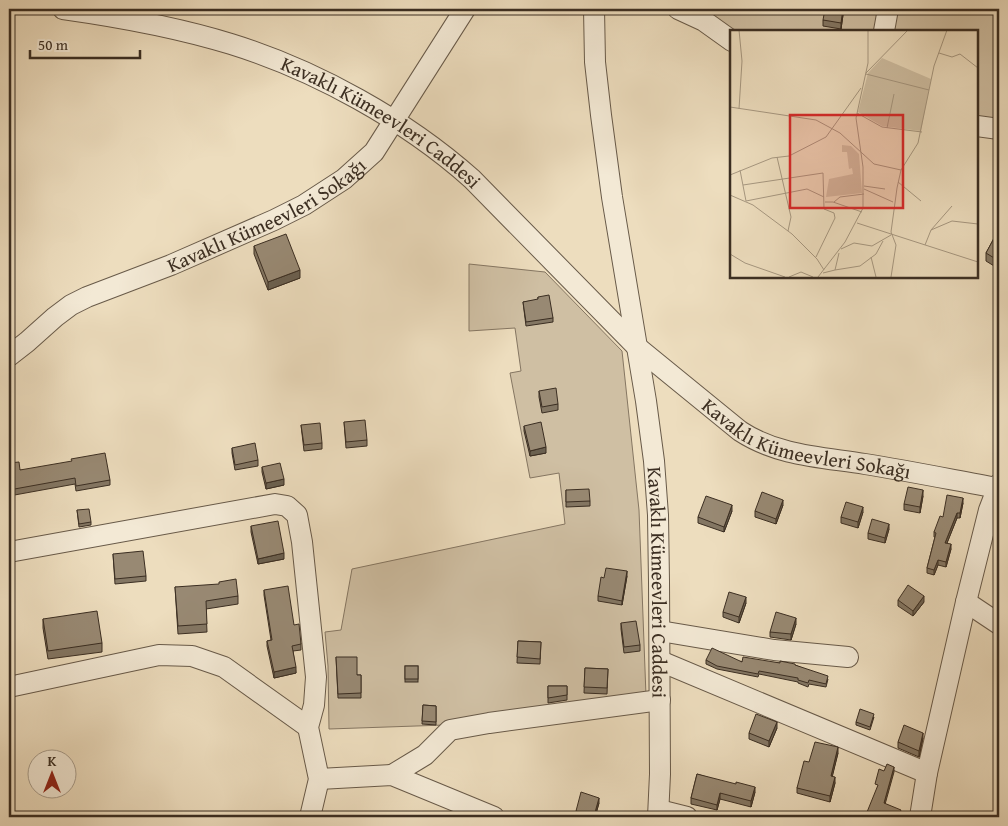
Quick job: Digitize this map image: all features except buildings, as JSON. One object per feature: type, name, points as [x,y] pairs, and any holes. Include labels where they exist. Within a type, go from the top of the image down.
[{"type":"street","name":"Kavaklı Kümeevleri Caddesi","points":[[63,9],[158,25],[233,44],[305,72],[395,121],[450,159],[472,179],[637,347]]},
{"type":"street","name":"Kavaklı Kümeevleri Sokağı","points":[[9,356],[71,305],[274,220],[311,201],[344,179],[374,152],[465,9]]},
{"type":"street","name":"Kavaklı Kümeevleri Caddesi","points":[[594,9],[595,62],[601,115],[612,197],[654,461],[659,542],[660,700],[658,814]]},
{"type":"street","points":[[678,9],[704,20],[730,40]]},
{"type":"street","points":[[884,30],[888,9]]},
{"type":"street","points":[[978,126],[999,128]]},
{"type":"street","name":"Kavaklı Kümeevleri Sokağı","points":[[637,347],[740,431],[765,445],[810,457],[998,486],[988,510],[966,602],[927,773],[920,817]]},
{"type":"street","points":[[9,552],[275,504],[288,506],[297,515],[302,542],[316,677],[314,705],[308,727],[319,779],[310,817]]},
{"type":"street","points":[[966,602],[999,624]]},
{"type":"street","points":[[660,631],[774,650],[848,657]]},
{"type":"street","points":[[9,687],[159,656],[192,656],[224,667],[308,727]]},
{"type":"street","points":[[660,661],[927,773]]},
{"type":"street","points":[[392,775],[425,755],[450,730],[660,700]]},
{"type":"street","points":[[319,779],[392,775],[494,817]]},
{"type":"street","points":[[658,814],[687,817]]},
{"type":"shaded area","points":[[693,9],[999,9],[999,123],[978,121],[978,30],[730,30]]},
{"type":"shaded area","points":[[469,264],[545,272],[622,351],[639,510],[646,696],[445,725],[329,729],[328,666],[325,632],[341,630],[352,569],[565,524],[559,473],[530,478],[510,373],[521,371],[515,328],[469,331]]}]
